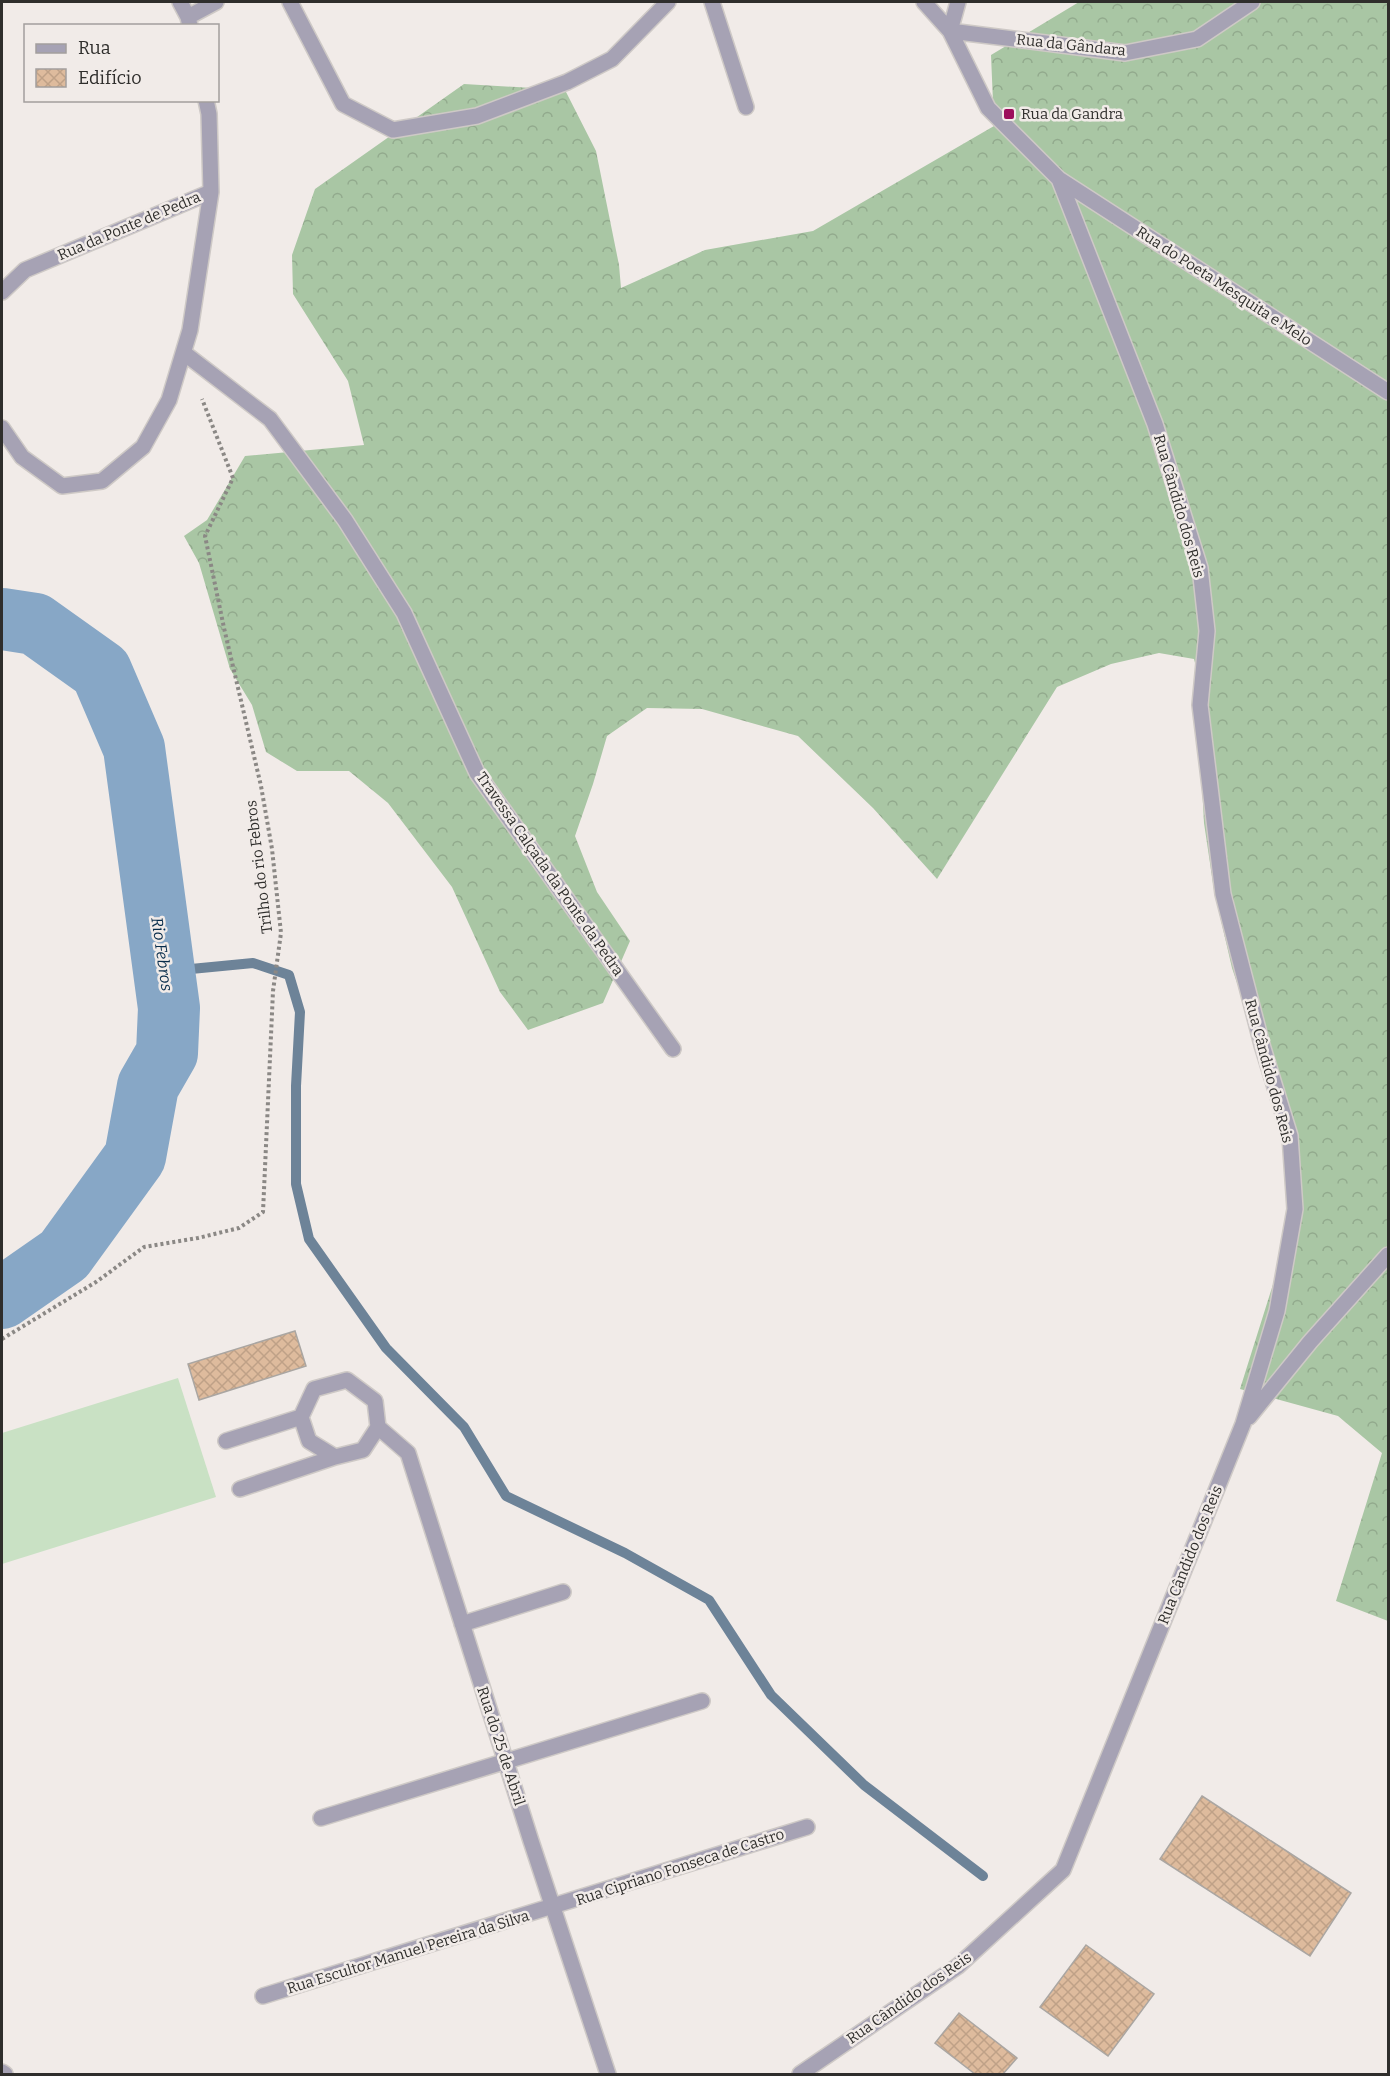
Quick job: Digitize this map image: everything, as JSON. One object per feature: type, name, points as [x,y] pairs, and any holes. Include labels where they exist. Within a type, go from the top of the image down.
[{"type":"street","points":[[180,2],[189,21],[216,2]]},
{"type":"street","points":[[290,2],[343,104],[393,129],[477,116],[567,82],[612,59],[668,2]]},
{"type":"street","points":[[712,2],[746,107]]},
{"type":"street","points":[[924,2],[950,31]]},
{"type":"street","points":[[950,31],[958,2]]},
{"type":"street","name":"Rua da Gândara","points":[[950,31],[1125,53],[1197,39],[1252,2]]},
{"type":"street","name":"Rua Cândido dos Reis","points":[[800,2074],[958,1966],[1063,1870],[1243,1424],[1277,1311],[1294,1209],[1290,1136],[1262,1045],[1223,894],[1200,705],[1207,631],[1200,568],[1155,424],[1059,179],[988,108],[950,31]]},
{"type":"street","name":"Rua da Ponte de Pedra","points":[[2,292],[26,270],[211,192],[209,114],[206,102]]},
{"type":"street","name":"Rua do Poeta Mesquita e Melo","points":[[1059,179],[1389,392]]},
{"type":"street","points":[[2,428],[22,457],[62,486],[102,481],[143,447],[169,400],[190,330],[211,192]]},
{"type":"street","name":"Travessa Calçada da Ponte da Pedra","points":[[183,353],[270,419],[345,520],[404,612],[477,773],[673,1048]]},
{"type":"street","points":[[1243,1424],[1310,1342],[1389,1255]]},
{"type":"street","points":[[240,1489],[363,1450],[378,1427],[375,1401],[347,1380],[314,1389],[301,1417],[309,1441],[335,1457]]},
{"type":"street","points":[[226,1442],[301,1417]]},
{"type":"street","name":"Rua do 25 de Abril","points":[[378,1427],[408,1453],[608,2074]]},
{"type":"street","points":[[462,1624],[563,1592]]},
{"type":"street","points":[[321,1818],[702,1701]]},
{"type":"street","name":"Rua Cipriano Fonseca de Castro","points":[[553,1908],[807,1827]]},
{"type":"street","name":"Rua Escultor Manuel Pereira da Silva","points":[[263,1996],[553,1908]]},
{"type":"path","name":"Trilho do rio Febros","points":[[2,1339],[96,1282],[144,1247],[239,1228],[263,1212],[273,991],[281,933],[272,849],[261,786],[205,536],[233,478],[200,394]]},
{"type":"green space","points":[[1079,2],[1388,2],[1388,1621],[1336,1601],[1382,1453],[1338,1416],[1240,1389],[1287,1240],[1293,1149],[1232,968],[1214,890],[1204,823],[1194,659],[1159,653],[1111,664],[1057,687],[937,879],[873,808],[798,736],[702,709],[647,708],[607,736],[575,836],[597,892],[630,941],[603,1003],[528,1030],[500,992],[452,887],[388,803],[349,771],[297,771],[266,752],[252,705],[230,669],[199,563],[184,536],[207,520],[245,456],[364,445],[348,381],[293,294],[292,255],[315,189],[464,84],[565,90],[596,151],[619,265],[621,288],[705,250],[813,231],[994,126],[991,55]]},
{"type":"green space","points":[[178,1378],[216,1497],[2,1564],[2,1433]]},
{"type":"building","points":[[295,1331],[306,1366],[199,1400],[188,1364]]},
{"type":"building","points":[[1202,1796],[1351,1893],[1310,1956],[1160,1859]]},
{"type":"building","points":[[1086,1945],[1154,1994],[1108,2056],[1040,2007]]},
{"type":"building","points":[[959,2013],[1017,2058],[1003,2074],[975,2074],[935,2043]]},
{"type":"waterway","name":"Rio Febros","points":[[2,619],[35,624],[101,671],[134,748],[169,1008],[167,1053],[148,1086],[135,1157],[64,1255],[2,1298]]},
{"type":"waterway","points":[[163,961],[191,969],[253,963],[289,975],[300,1012],[296,1086],[296,1184],[309,1239],[386,1348],[464,1427],[506,1496],[625,1553],[709,1600],[771,1695],[864,1785],[983,1876]]},
{"type":"place","name":"Rua da Gandra","points":[[1009,114]]}]
